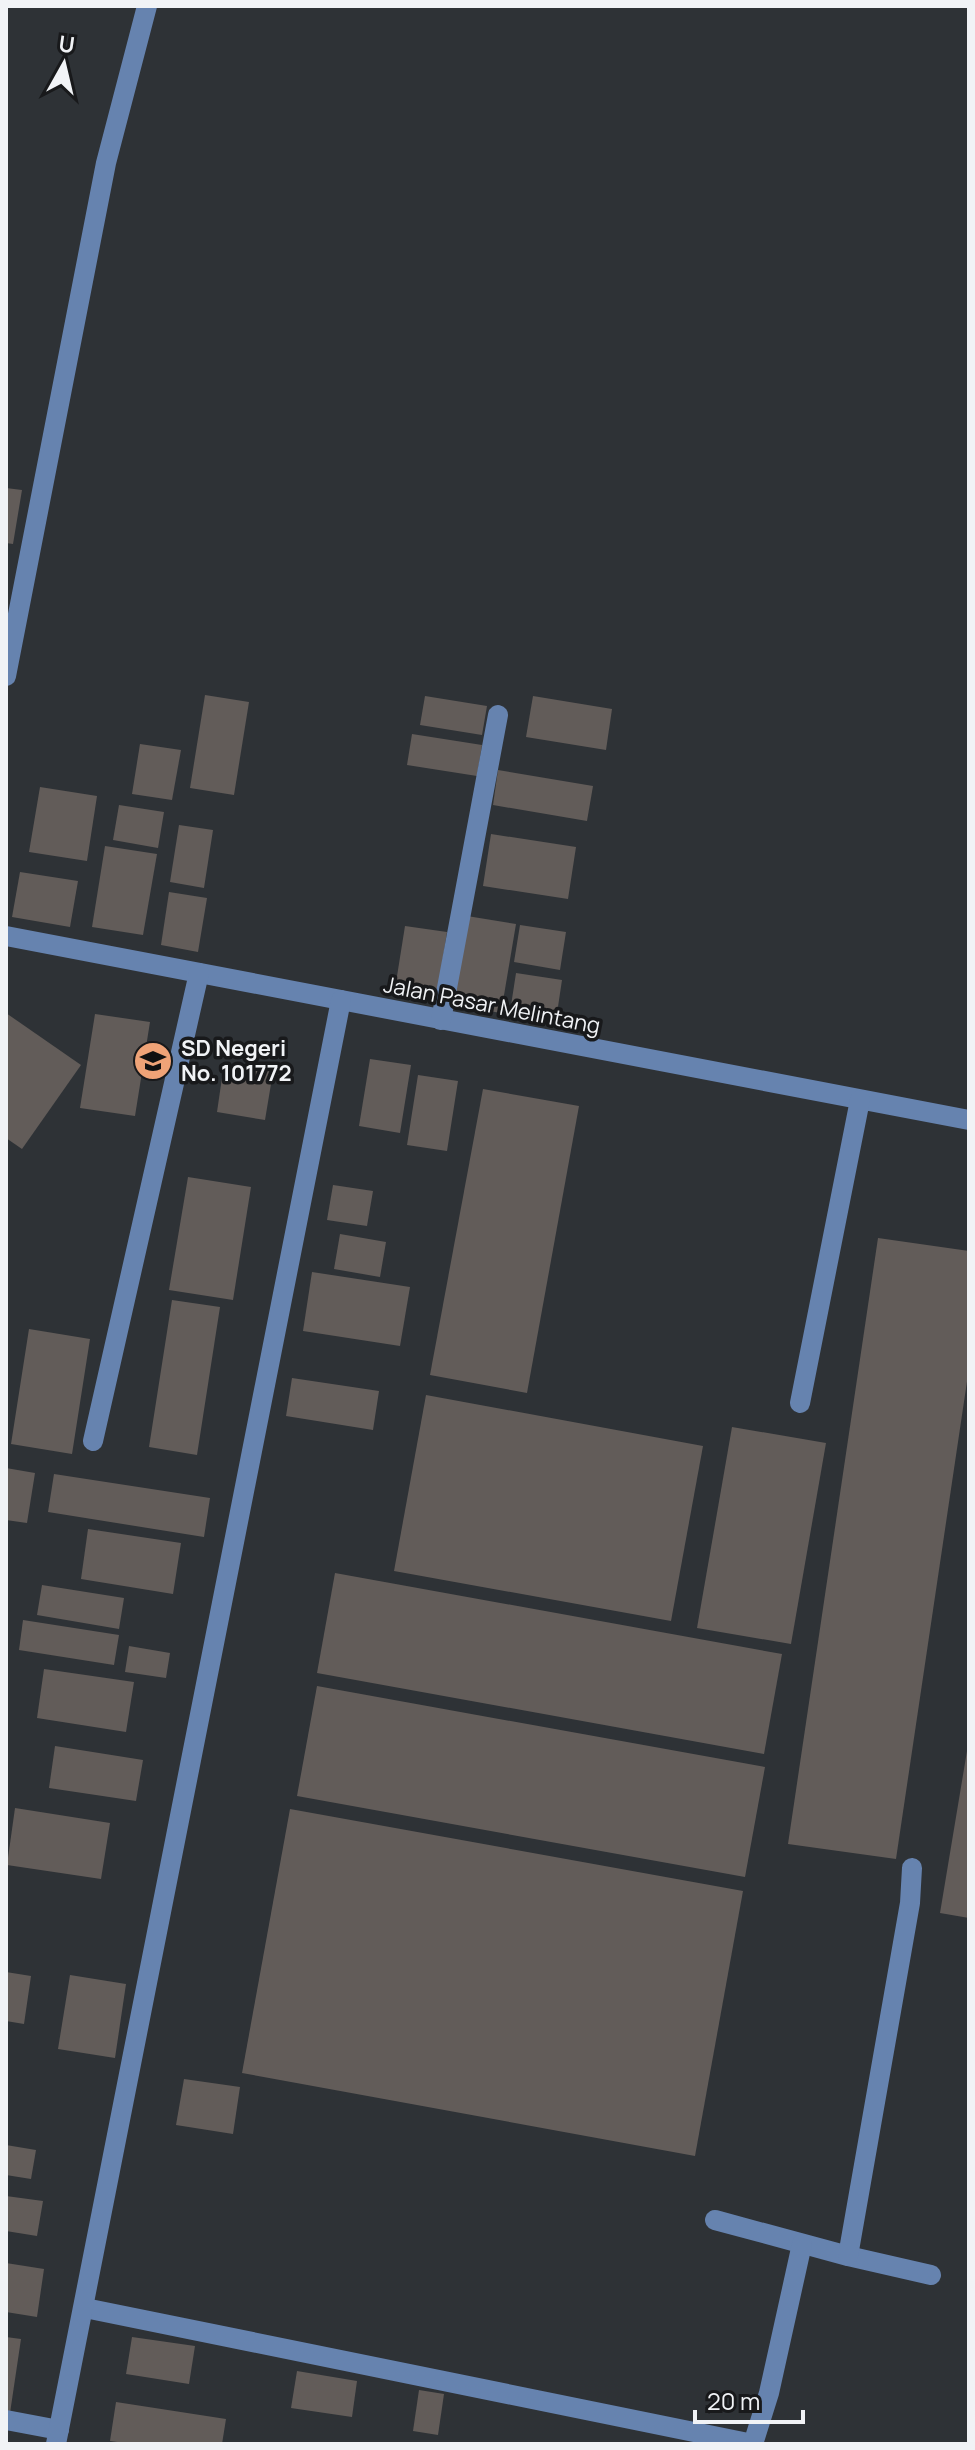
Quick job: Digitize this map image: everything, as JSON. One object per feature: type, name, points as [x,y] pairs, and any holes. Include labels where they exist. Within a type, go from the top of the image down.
[{"type":"street","points":[[6,676],[109,154],[147,6]]},
{"type":"street","points":[[441,1020],[498,715]]},
{"type":"street","name":"Jalan Pasar Melintang","points":[[6,936],[969,1120]]},
{"type":"street","points":[[93,1441],[199,973]]},
{"type":"street","points":[[6,2420],[58,2437],[341,1000]]},
{"type":"street","points":[[800,1403],[860,1100]]},
{"type":"street","points":[[848,2256],[910,1903],[912,1868]]},
{"type":"street","points":[[715,2220],[931,2275]]},
{"type":"street","points":[[85,2308],[753,2444],[769,2393],[802,2244]]},
{"type":"building","points":[[6,488],[22,490],[13,544],[6,543]]},
{"type":"building","points":[[205,695],[249,702],[234,795],[190,788]]},
{"type":"building","points":[[425,696],[487,706],[482,735],[420,725]]},
{"type":"building","points":[[533,696],[612,709],[606,750],[526,737]]},
{"type":"building","points":[[412,734],[482,745],[477,776],[407,765]]},
{"type":"building","points":[[140,744],[181,750],[172,800],[132,794]]},
{"type":"building","points":[[498,770],[593,786],[587,821],[493,805]]},
{"type":"building","points":[[40,787],[97,796],[87,861],[29,852]]},
{"type":"building","points":[[119,805],[164,812],[158,848],[113,840]]},
{"type":"building","points":[[179,825],[213,830],[204,888],[170,882]]},
{"type":"building","points":[[491,834],[576,847],[568,899],[483,886]]},
{"type":"building","points":[[105,846],[157,854],[143,935],[92,927]]},
{"type":"building","points":[[20,872],[78,881],[70,927],[12,917]]},
{"type":"building","points":[[169,892],[207,898],[198,952],[161,945]]},
{"type":"building","points":[[467,916],[516,924],[501,1013],[453,1005]]},
{"type":"building","points":[[520,925],[566,932],[560,970],[514,962]]},
{"type":"building","points":[[405,926],[447,932],[436,1002],[394,995]]},
{"type":"building","points":[[516,973],[562,980],[556,1020],[510,1012]]},
{"type":"building","points":[[6,1013],[81,1065],[22,1149],[6,1138]]},
{"type":"building","points":[[95,1014],[150,1022],[135,1116],[80,1108]]},
{"type":"building","points":[[370,1059],[411,1065],[400,1133],[359,1126]]},
{"type":"building","points":[[224,1064],[273,1072],[265,1120],[217,1112]]},
{"type":"building","points":[[418,1075],[458,1081],[447,1151],[407,1145]]},
{"type":"building","points":[[483,1089],[579,1106],[527,1393],[430,1375]]},
{"type":"building","points":[[188,1177],[251,1187],[233,1300],[169,1290]]},
{"type":"building","points":[[333,1185],[373,1191],[367,1226],[327,1220]]},
{"type":"building","points":[[340,1234],[386,1242],[380,1277],[334,1269]]},
{"type":"building","points":[[878,1238],[969,1251],[969,1368],[896,1859],[788,1844]]},
{"type":"building","points":[[312,1272],[410,1287],[400,1346],[303,1331]]},
{"type":"building","points":[[172,1300],[220,1307],[197,1455],[149,1447]]},
{"type":"building","points":[[29,1329],[90,1339],[72,1454],[11,1444]]},
{"type":"building","points":[[292,1378],[379,1391],[373,1430],[286,1416]]},
{"type":"building","points":[[426,1395],[703,1446],[671,1621],[394,1571]]},
{"type":"building","points":[[732,1427],[826,1443],[791,1644],[697,1628]]},
{"type":"building","points":[[6,1468],[35,1473],[27,1523],[6,1520]]},
{"type":"building","points":[[54,1474],[210,1498],[204,1537],[48,1512]]},
{"type":"building","points":[[88,1529],[181,1543],[173,1594],[81,1579]]},
{"type":"building","points":[[335,1573],[782,1654],[764,1754],[317,1673]]},
{"type":"building","points":[[42,1585],[124,1598],[119,1629],[37,1615]]},
{"type":"building","points":[[23,1620],[119,1635],[114,1665],[19,1650]]},
{"type":"building","points":[[129,1646],[170,1653],[166,1678],[125,1672]]},
{"type":"building","points":[[44,1669],[134,1682],[126,1732],[37,1718]]},
{"type":"building","points":[[317,1686],[765,1767],[745,1877],[297,1796]]},
{"type":"building","points":[[55,1746],[143,1760],[136,1801],[49,1788]]},
{"type":"building","points":[[969,1751],[969,1918],[940,1913]]},
{"type":"building","points":[[15,1808],[110,1823],[101,1879],[7,1865]]},
{"type":"building","points":[[290,1809],[743,1891],[695,2156],[242,2073]]},
{"type":"building","points":[[6,1972],[31,1976],[24,2024],[6,2021]]},
{"type":"building","points":[[70,1975],[126,1984],[115,2058],[58,2049]]},
{"type":"building","points":[[184,2079],[240,2087],[233,2134],[176,2125]]},
{"type":"building","points":[[6,2145],[36,2150],[31,2179],[6,2175]]},
{"type":"building","points":[[6,2196],[43,2201],[37,2236],[6,2231]]},
{"type":"building","points":[[6,2263],[44,2269],[37,2317],[6,2312]]},
{"type":"building","points":[[6,2337],[21,2339],[10,2413],[6,2413]]},
{"type":"building","points":[[132,2337],[195,2346],[189,2384],[126,2374]]},
{"type":"building","points":[[297,2371],[357,2381],[352,2417],[291,2408]]},
{"type":"building","points":[[419,2390],[444,2394],[438,2435],[413,2431]]},
{"type":"building","points":[[116,2402],[226,2419],[222,2444],[132,2444],[110,2441]]},
{"type":"place","name":"SD Negeri No. 101772","points":[[153,1061]]}]
